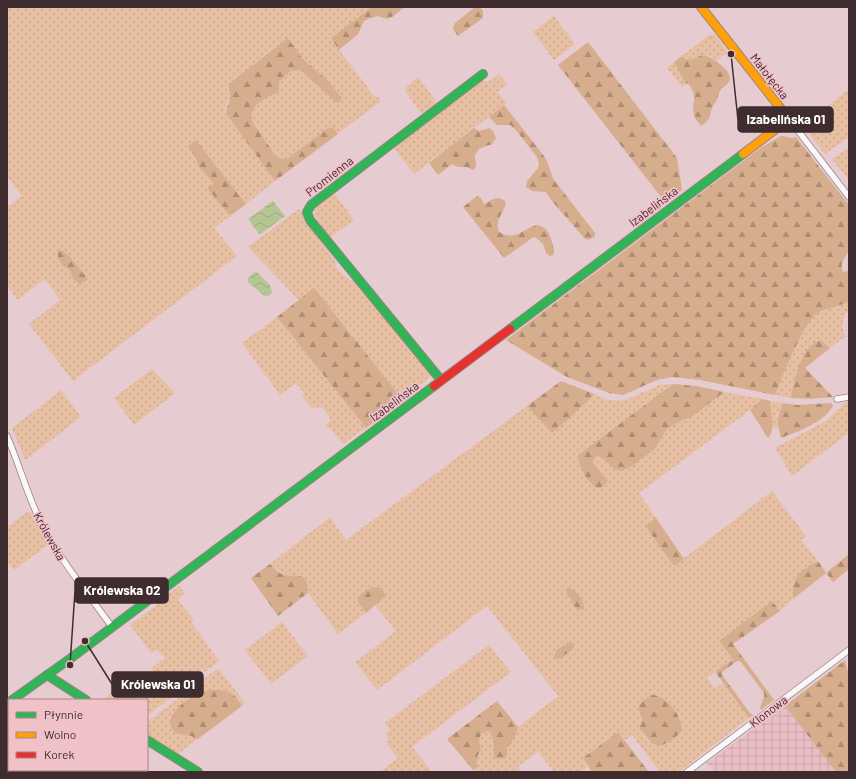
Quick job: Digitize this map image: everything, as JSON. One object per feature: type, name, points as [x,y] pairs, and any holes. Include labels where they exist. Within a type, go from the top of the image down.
[{"type":"street","name":"Małołęcka","points":[[701,7],[849,197]]},
{"type":"street","name":"Promienna","points":[[441,380],[310,220],[306,212],[311,205],[483,74]]},
{"type":"street","name":"Izabelińska","points":[[13,699],[112,627],[789,119]]},
{"type":"street","points":[[837,399],[849,397]]},
{"type":"street","name":"Królewska","points":[[7,436],[42,525],[58,554],[112,627]]},
{"type":"street","name":"Klonowa","points":[[687,772],[849,650]]},
{"type":"street","points":[[47,675],[84,699]]},
{"type":"street","points":[[148,741],[198,772]]},
{"type":"shaded area","points":[[7,7],[372,7],[331,39],[374,96],[378,97],[381,101],[338,134],[333,127],[328,128],[288,158],[282,159],[276,156],[253,123],[252,111],[258,103],[279,92],[279,82],[292,70],[300,70],[337,103],[326,79],[303,59],[288,38],[228,90],[230,98],[225,107],[227,115],[275,181],[246,204],[196,140],[188,146],[199,167],[214,184],[208,189],[230,216],[214,228],[237,256],[73,381],[29,324],[60,300],[45,279],[17,300],[7,285],[7,207],[22,196],[7,176]],"holes":[[[62,250],[69,256],[87,280],[73,278]]]},
{"type":"shaded area","points":[[554,16],[575,44],[554,60],[533,32]]},
{"type":"shaded area","points":[[709,35],[715,35],[728,52],[716,61],[707,55],[689,59],[682,56]]},
{"type":"shaded area","points":[[674,62],[686,84],[682,87],[667,68]]},
{"type":"shaded area","points":[[499,74],[507,84],[497,92],[507,103],[414,174],[394,148],[482,81],[488,82]]},
{"type":"shaded area","points":[[418,77],[438,104],[425,114],[420,112],[405,91],[407,86]]},
{"type":"shaded area","points":[[849,89],[849,137],[825,154],[803,125]]},
{"type":"shaded area","points":[[849,148],[849,180],[832,159]]},
{"type":"shaded area","points":[[334,193],[354,220],[330,238],[314,215],[315,208]]},
{"type":"shaded area","points":[[299,209],[334,259],[337,269],[347,278],[356,283],[431,376],[403,400],[314,289],[299,300],[248,247]]},
{"type":"shaded area","points":[[849,302],[849,311],[843,319],[842,326],[846,336],[830,348],[821,340],[812,345],[802,358],[795,378],[791,398],[775,395],[794,350],[806,327],[813,318],[822,310]]},
{"type":"shaded area","points":[[277,317],[366,428],[343,444],[330,428],[327,428],[325,425],[330,421],[330,418],[322,407],[312,408],[302,396],[304,393],[296,383],[280,395],[242,343]]},
{"type":"shaded area","points":[[152,369],[175,393],[134,425],[114,398]]},
{"type":"shaded area","points":[[673,384],[578,455],[602,487],[608,481],[594,464],[593,461],[595,457],[599,456],[615,469],[657,444],[667,429],[678,422],[693,416],[724,392],[762,399],[750,410],[639,493],[656,518],[645,526],[674,566],[772,491],[806,536],[801,540],[818,561],[807,568],[799,576],[794,586],[793,599],[780,611],[772,602],[720,641],[733,659],[707,678],[715,688],[723,683],[749,718],[679,772],[660,772],[632,735],[625,740],[618,732],[583,758],[588,767],[581,772],[554,772],[538,752],[518,767],[521,772],[475,772],[477,767],[477,757],[481,749],[479,742],[480,734],[488,731],[506,750],[518,727],[558,696],[487,606],[377,690],[355,662],[396,631],[375,605],[386,596],[358,602],[366,613],[338,634],[308,593],[308,582],[306,579],[282,573],[270,564],[330,517],[346,540],[527,406],[552,432],[587,402],[594,394],[605,399],[617,401],[628,399],[659,385]],"holes":[[[651,695],[656,695],[664,699],[680,717],[673,739],[661,746],[648,740],[639,729],[643,720],[638,711],[641,703]]]},
{"type":"shaded area","points":[[61,390],[81,417],[25,460],[12,428]]},
{"type":"shaded area","points":[[849,400],[849,433],[792,476],[775,448],[826,421]]},
{"type":"shaded area","points":[[770,401],[783,403],[777,415],[778,427],[773,429]]},
{"type":"shaded area","points":[[27,512],[30,512],[49,544],[14,570],[7,561],[7,527]]},
{"type":"shaded area","points":[[179,586],[185,594],[178,600],[194,620],[191,622],[219,661],[148,715],[148,699],[142,699],[151,691],[144,683],[146,681],[148,682],[154,677],[151,673],[152,668],[165,658],[156,649],[151,653],[130,625],[158,604],[157,603]]},
{"type":"shaded area","points":[[282,622],[308,656],[271,684],[245,650]]},
{"type":"shaded area","points":[[489,645],[511,672],[412,747],[432,772],[380,772],[398,758],[386,743],[388,737],[385,733],[390,730],[385,723]]},
{"type":"shaded area","points":[[217,669],[219,669],[245,703],[242,706],[238,699],[203,692],[189,697],[170,718],[181,735],[192,735],[198,739],[178,754],[148,735],[148,721]]},
{"type":"shaded area","points":[[124,683],[138,699],[104,699]]},
{"type":"shaded area","points":[[785,706],[836,772],[715,772],[707,763]]},
{"type":"green space","points":[[372,7],[405,7],[387,19],[378,16],[364,21],[358,34],[339,50],[331,38]]},
{"type":"green space","points":[[475,7],[480,7],[483,11],[483,18],[458,36],[453,29],[454,24]]},
{"type":"green space","points":[[288,38],[303,59],[326,79],[342,98],[341,101],[337,103],[300,70],[292,70],[279,82],[279,92],[258,103],[252,111],[253,123],[276,156],[282,159],[288,158],[328,128],[333,127],[338,134],[275,181],[227,115],[226,109],[230,101],[229,84]]},
{"type":"green space","points":[[588,42],[677,158],[682,190],[665,202],[558,65]]},
{"type":"green space","points":[[704,55],[712,58],[724,68],[730,79],[719,92],[708,120],[701,126],[694,115],[693,92],[688,83],[686,84],[684,81],[674,62],[682,56],[690,59]]},
{"type":"green space","points":[[504,105],[544,156],[554,180],[595,233],[593,238],[585,239],[551,200],[546,192],[532,191],[526,187],[527,181],[538,168],[539,165],[537,157],[515,129],[510,125],[497,125],[489,117]]},
{"type":"green space","points":[[474,128],[479,131],[489,128],[493,131],[496,138],[492,144],[479,149],[475,155],[476,167],[473,170],[467,167],[458,167],[452,164],[438,175],[429,163]]},
{"type":"green space","points":[[781,136],[796,137],[849,205],[849,250],[843,260],[842,268],[843,272],[849,271],[849,302],[823,310],[813,318],[806,327],[794,350],[775,395],[700,380],[672,377],[657,380],[623,395],[609,393],[567,377],[506,340],[762,147]]},
{"type":"green space","points":[[196,140],[246,204],[230,216],[207,188],[214,184],[199,167],[188,146]]},
{"type":"green space","points":[[477,196],[481,198],[484,204],[497,198],[506,202],[498,220],[499,232],[505,235],[515,235],[538,225],[545,228],[551,239],[554,250],[553,255],[550,256],[546,253],[543,244],[535,237],[504,258],[463,207]]},
{"type":"green space","points":[[62,250],[69,256],[88,279],[80,285],[73,278],[69,269],[62,265],[58,258],[58,252]]},
{"type":"green space","points":[[314,288],[403,400],[366,428],[277,317]]},
{"type":"green space","points":[[821,340],[830,348],[805,368],[833,397],[809,399],[791,398],[794,382],[804,356],[814,343]]},
{"type":"green space","points":[[561,381],[594,394],[552,433],[527,406]]},
{"type":"green space","points":[[673,384],[697,386],[724,392],[693,416],[678,422],[667,429],[654,450],[629,468],[620,471],[615,469],[599,456],[595,457],[593,461],[594,464],[608,481],[602,487],[597,488],[593,485],[584,474],[578,455]]},
{"type":"green space","points":[[762,399],[770,401],[772,431],[768,438],[750,410]]},
{"type":"green space","points":[[783,403],[797,405],[831,403],[833,406],[829,412],[817,422],[781,438],[778,420]]},
{"type":"green space","points":[[656,518],[684,559],[674,566],[645,526]]},
{"type":"green space","points":[[849,554],[849,569],[833,582],[826,573]]},
{"type":"green space","points":[[818,561],[826,573],[793,599],[795,580],[806,568]]},
{"type":"green space","points":[[270,564],[282,574],[301,576],[308,585],[308,593],[278,616],[251,578]]},
{"type":"green space","points":[[373,587],[382,588],[386,596],[366,613],[358,602],[358,599],[359,596]]},
{"type":"green space","points":[[567,587],[579,595],[583,602],[584,609],[577,610],[567,593]]},
{"type":"green space","points":[[772,601],[780,611],[733,644],[774,700],[761,710],[760,708],[764,693],[740,661],[737,661],[722,672],[722,675],[753,715],[749,718],[715,672],[733,659],[719,641]]},
{"type":"green space","points":[[567,643],[574,643],[572,650],[559,659],[553,658],[557,650]]},
{"type":"green space","points":[[845,660],[849,676],[849,771],[836,772],[785,706]]},
{"type":"green space","points":[[208,690],[228,692],[239,701],[242,706],[198,739],[176,733],[171,726],[170,720],[173,715],[181,705],[191,697]]},
{"type":"green space","points":[[651,695],[656,695],[668,702],[680,720],[681,732],[661,746],[653,744],[639,729],[643,720],[639,711],[639,706]]},
{"type":"green space","points":[[497,701],[518,727],[516,734],[508,747],[507,755],[504,759],[498,759],[494,756],[493,739],[490,733],[488,731],[481,734],[479,742],[481,749],[477,757],[477,767],[474,771],[447,739]]},
{"type":"green space","points":[[618,732],[649,772],[592,772],[583,758]]},
{"type":"water","points":[[273,201],[285,216],[259,234],[248,219]]},
{"type":"water","points":[[255,272],[258,273],[270,285],[272,293],[268,296],[263,295],[248,282],[248,278]]},
{"type":"traffic: fast","points":[[441,380],[310,220],[307,212],[311,205],[483,74]]},
{"type":"traffic: fast","points":[[510,329],[743,154]]},
{"type":"traffic: fast","points":[[13,699],[71,658],[434,386]]},
{"type":"traffic: fast","points":[[47,675],[84,699]]},
{"type":"traffic: fast","points":[[148,741],[198,772]]},
{"type":"traffic: slow","points":[[701,7],[789,119],[743,154]]},
{"type":"traffic: jam","points":[[434,386],[510,329]]},
{"type":"place","name":"Izabelińska 01","points":[[731,54]]},
{"type":"place","name":"Królewska 01","points":[[85,641]]},
{"type":"place","name":"Królewska 02","points":[[70,665]]}]
